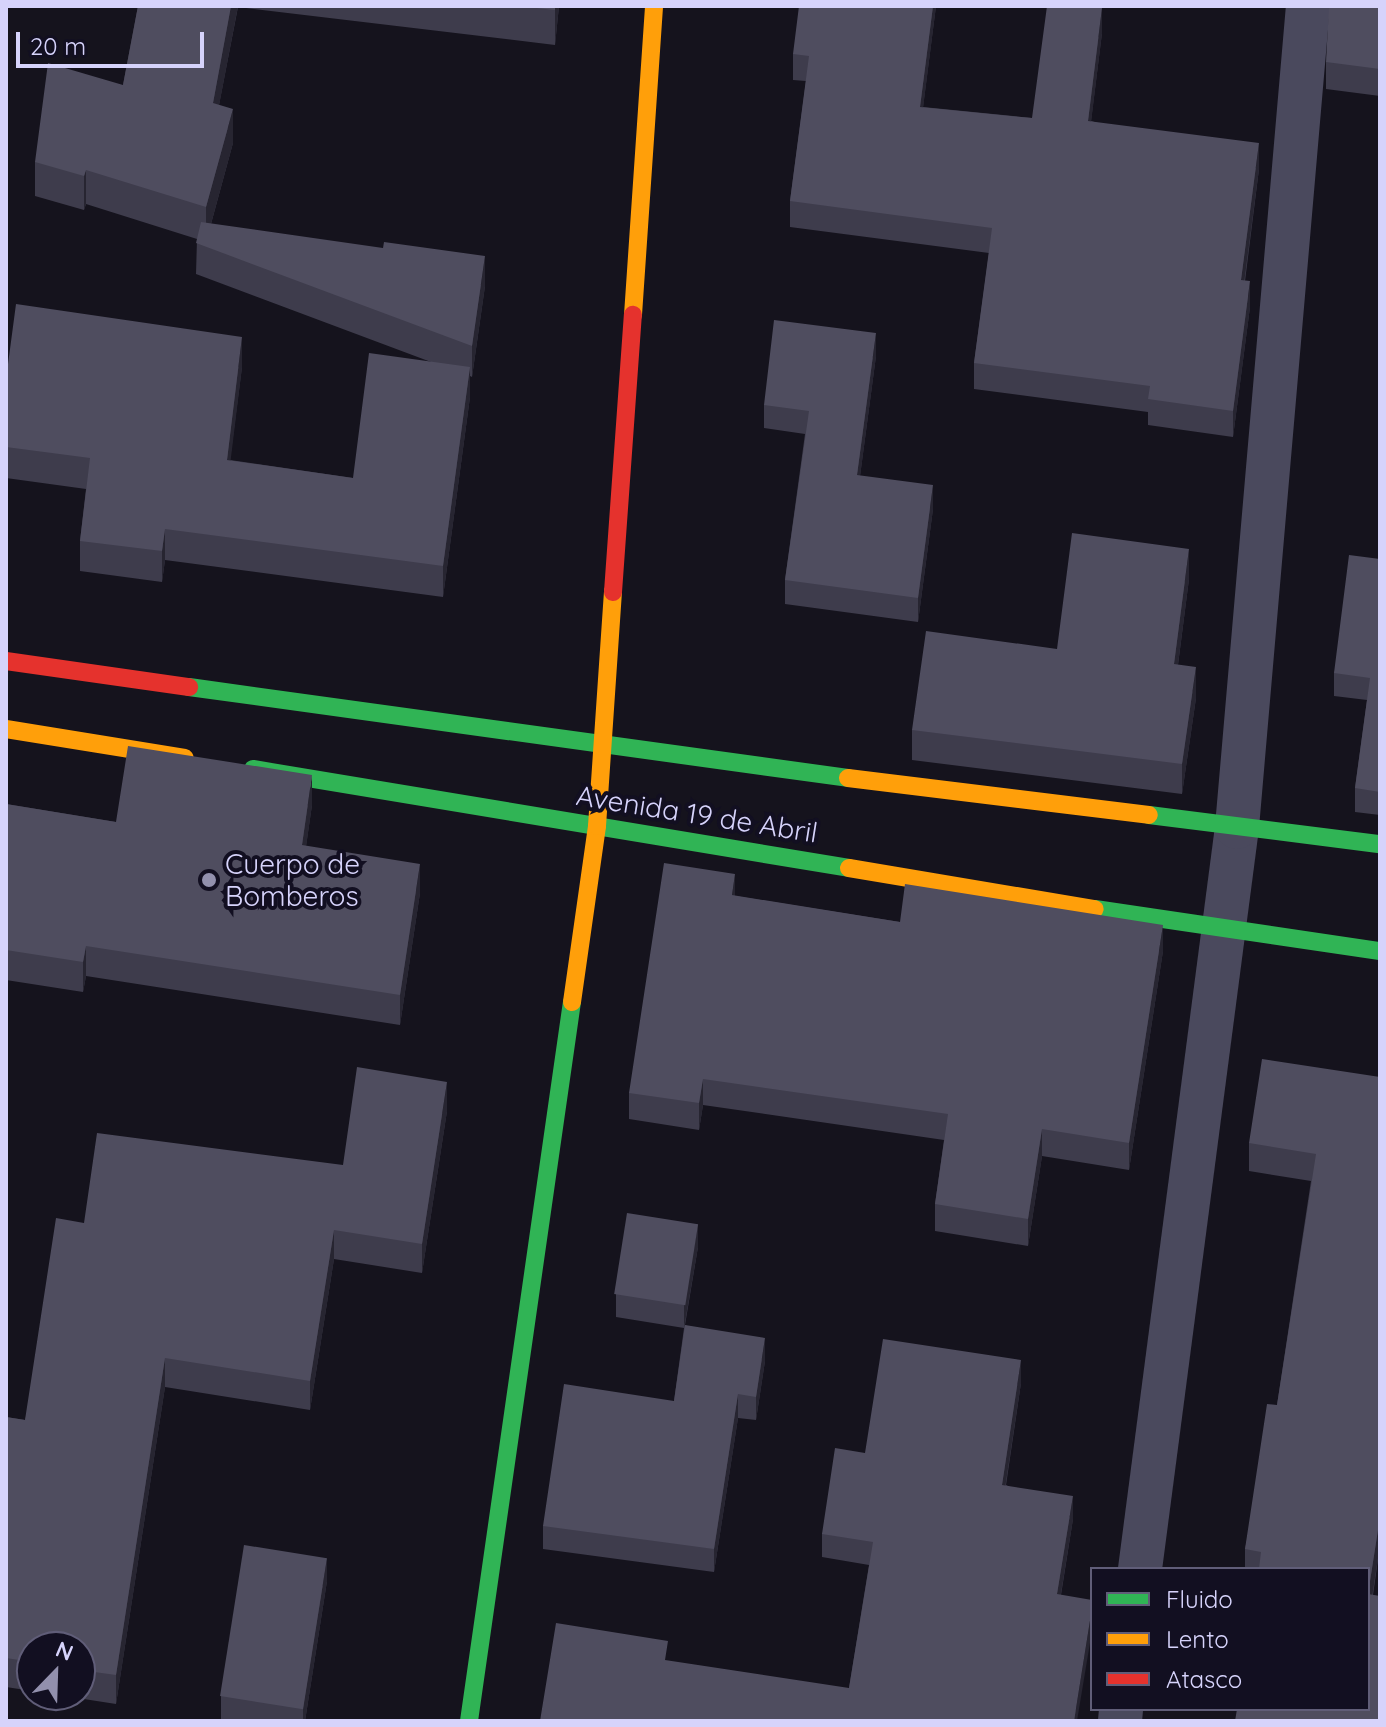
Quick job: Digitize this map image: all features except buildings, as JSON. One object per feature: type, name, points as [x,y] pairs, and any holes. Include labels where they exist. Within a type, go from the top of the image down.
[{"type":"street","points":[[469,1721],[597,826],[654,6]]},
{"type":"street","points":[[1140,1567],[1237,827],[1308,6]]},
{"type":"street","name":"Avenida 19 de Abril","points":[[6,661],[602,747],[1380,844]]},
{"type":"street","points":[[6,729],[208,762]]},
{"type":"street","name":"Avenida 19 de Abril","points":[[239,767],[1224,930],[1380,951]]},
{"type":"traffic: fast","points":[[189,687],[848,778]]},
{"type":"traffic: fast","points":[[253,769],[849,868]]},
{"type":"traffic: fast","points":[[1149,815],[1380,844]]},
{"type":"traffic: fast","points":[[1095,909],[1380,951]]},
{"type":"traffic: fast","points":[[469,1721],[572,1002]]},
{"type":"traffic: slow","points":[[633,315],[654,6]]},
{"type":"traffic: slow","points":[[572,1002],[597,826],[613,592]]},
{"type":"traffic: slow","points":[[6,729],[185,758]]},
{"type":"traffic: slow","points":[[848,778],[1149,815]]},
{"type":"traffic: slow","points":[[849,868],[1095,909]]},
{"type":"traffic: jam","points":[[613,592],[633,315]]},
{"type":"traffic: jam","points":[[6,661],[189,687]]},
{"type":"place","name":"Cuerpo de Bomberos","points":[[209,880]]}]
